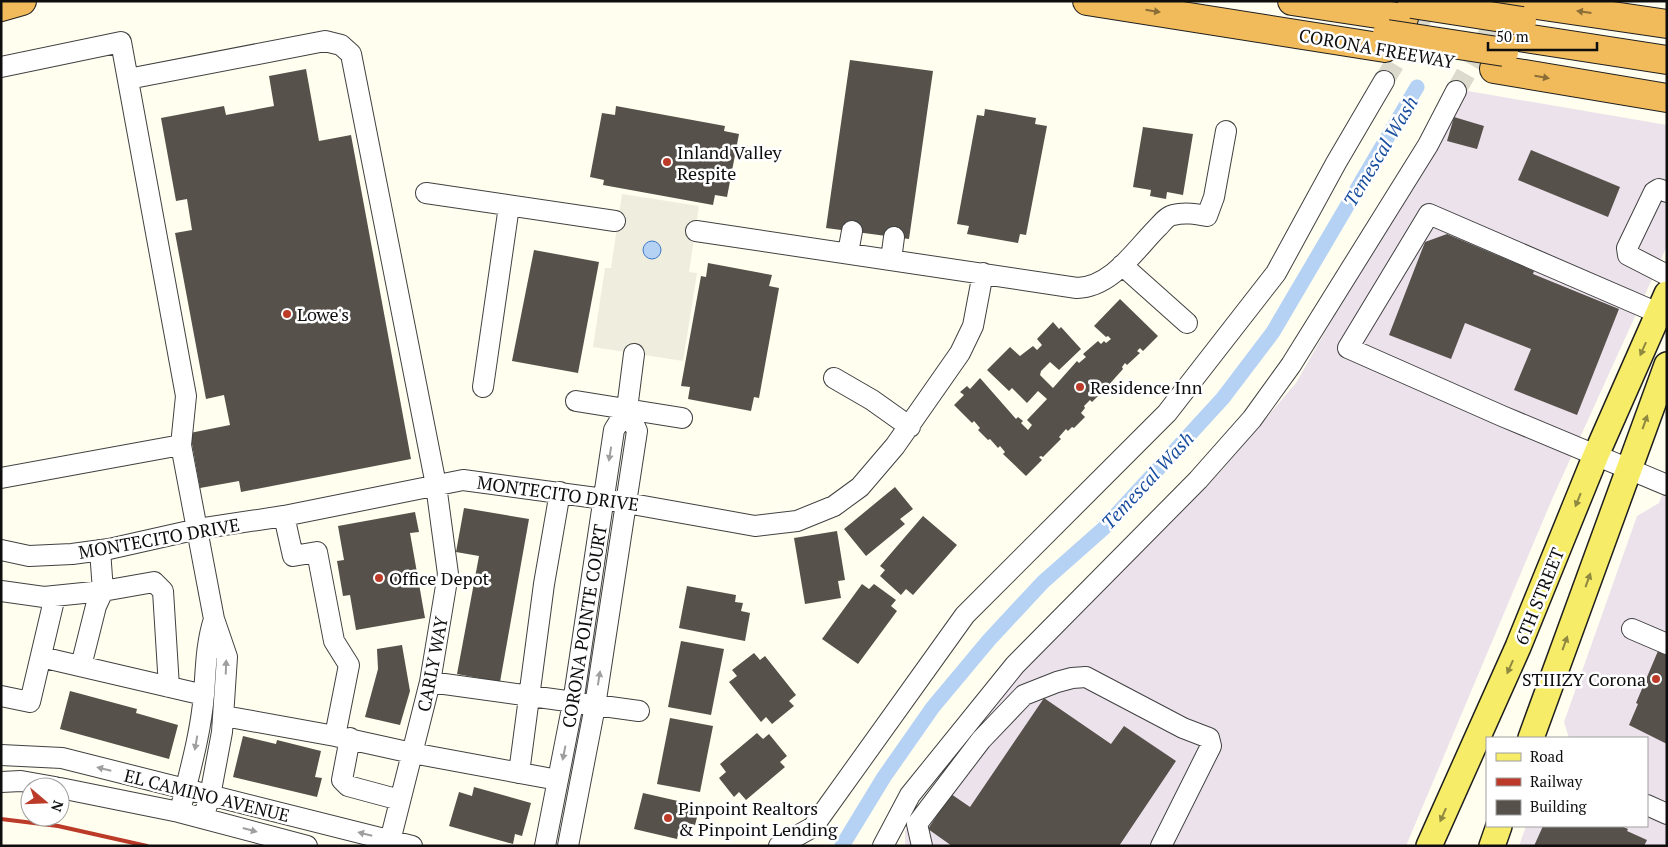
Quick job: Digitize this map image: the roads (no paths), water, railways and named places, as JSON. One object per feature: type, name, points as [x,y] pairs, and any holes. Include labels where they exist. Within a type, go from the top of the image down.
[{"type":"highway","points":[[1,7],[22,1]]},
{"type":"highway","name":"CORONA FREEWAY","points":[[1087,1],[1397,21],[1512,31],[1667,98]]},
{"type":"highway","points":[[1195,1],[1397,21],[1667,44]]},
{"type":"highway","points":[[1292,1],[1397,21]]},
{"type":"highway","points":[[1512,31],[1667,24]]},
{"type":"highway","points":[[1512,31],[1667,60]]},
{"type":"highway","points":[[1512,31],[1667,79]]},
{"type":"main road","name":"6TH STREET","points":[[1429,846],[1525,631],[1596,455],[1662,304]]},
{"type":"main road","points":[[1531,737],[1667,365]]},
{"type":"main road","points":[[1492,846],[1500,827]]},
{"type":"street","name":"CARLY WAY","points":[[128,79],[325,40],[340,45],[351,54],[436,485],[448,574],[430,682],[390,841]]},
{"type":"street","points":[[1,67],[121,42],[186,396],[181,445],[214,619],[226,657],[224,716],[210,796],[202,818]]},
{"type":"street","points":[[803,846],[813,827],[965,614],[1167,413],[1276,274],[1336,163],[1384,80]]},
{"type":"street","points":[[882,844],[910,795],[1015,665],[1191,487],[1252,419],[1291,365],[1418,162],[1456,91]]},
{"type":"street","points":[[696,231],[1077,288],[1090,288],[1104,281],[1122,265],[1170,215],[1190,213],[1208,216],[1214,197],[1226,131]]},
{"type":"street","points":[[1667,192],[1659,189],[1654,192],[1627,248],[1628,255],[1667,275]]},
{"type":"street","points":[[426,193],[616,221]]},
{"type":"street","points":[[483,387],[509,206]]},
{"type":"street","points":[[1662,304],[1429,214],[1348,348],[1667,485]]},
{"type":"street","points":[[848,253],[852,232]]},
{"type":"street","points":[[891,260],[894,238]]},
{"type":"street","points":[[1122,265],[1187,323]]},
{"type":"street","name":"MONTECITO DRIVE","points":[[1,550],[29,556],[100,550],[198,529],[284,516],[463,480],[626,502],[755,526],[797,520],[834,506],[860,487],[910,427],[960,353],[973,326],[983,273]]},
{"type":"street","points":[[627,409],[634,354]]},
{"type":"street","points":[[834,378],[872,400],[910,427]]},
{"type":"street","points":[[576,401],[682,418]]},
{"type":"street","name":"CORONA POINTE COURT","points":[[545,846],[573,703],[614,430],[627,409]]},
{"type":"street","name":"CORONA POINTE COURT","points":[[568,846],[595,706],[637,431],[627,409]]},
{"type":"street","points":[[1,478],[181,445]]},
{"type":"street","points":[[519,773],[529,694],[560,492]]},
{"type":"street","points":[[284,516],[293,556],[317,552],[334,641],[349,665],[343,737],[342,780],[348,786],[400,800]]},
{"type":"street","points":[[81,666],[96,606],[103,591],[100,550]]},
{"type":"street","points":[[1,591],[44,597],[103,591],[154,582],[163,591],[169,686]]},
{"type":"street","points":[[1,696],[30,702],[55,596]]},
{"type":"street","points":[[179,812],[195,749],[204,695],[208,637],[214,619]]},
{"type":"street","points":[[1632,629],[1667,644]]},
{"type":"street","points":[[41,657],[204,695]]},
{"type":"street","points":[[922,846],[917,824],[981,740],[1024,696],[1057,682],[1072,678],[1086,678],[1183,728],[1208,738],[1211,746],[1161,846]]},
{"type":"street","points":[[430,682],[529,694],[573,703],[639,711]]},
{"type":"street","points":[[224,716],[343,737],[412,754],[558,780]]},
{"type":"street","name":"EL CAMINO AVENUE","points":[[1,756],[62,758],[412,846]]},
{"type":"street","points":[[1,782],[20,781]]},
{"type":"street","name":"EL CAMINO AVENUE","points":[[70,790],[179,812],[307,846]]},
{"type":"street","points":[[1648,805],[1667,814]]},
{"type":"street","points":[[779,846],[813,827]]},
{"type":"water","points":[[648,241],[656,241],[661,246],[659,257],[648,259],[643,254],[643,246]]},
{"type":"waterway","name":"Temescal Wash","points":[[842,846],[884,777],[933,707],[989,640],[1043,582],[1104,528],[1223,398],[1273,332],[1417,87]]},
{"type":"tunnel","points":[[1384,81],[1432,1]]},
{"type":"tunnel","points":[[1456,91],[1504,6]]},
{"type":"railway","points":[[1,819],[58,826],[147,846]]},
{"type":"place","name":"Inland Valley Respite","points":[[667,162]]},
{"type":"place","name":"Lowe's","points":[[287,314]]},
{"type":"place","name":"Residence Inn","points":[[1080,387]]},
{"type":"place","name":"Office Depot","points":[[379,578]]},
{"type":"place","name":"STIIIZY Corona","points":[[1656,679]]},
{"type":"place","name":"Pinpoint Realtors & Pinpoint Lending","points":[[668,818]]}]
